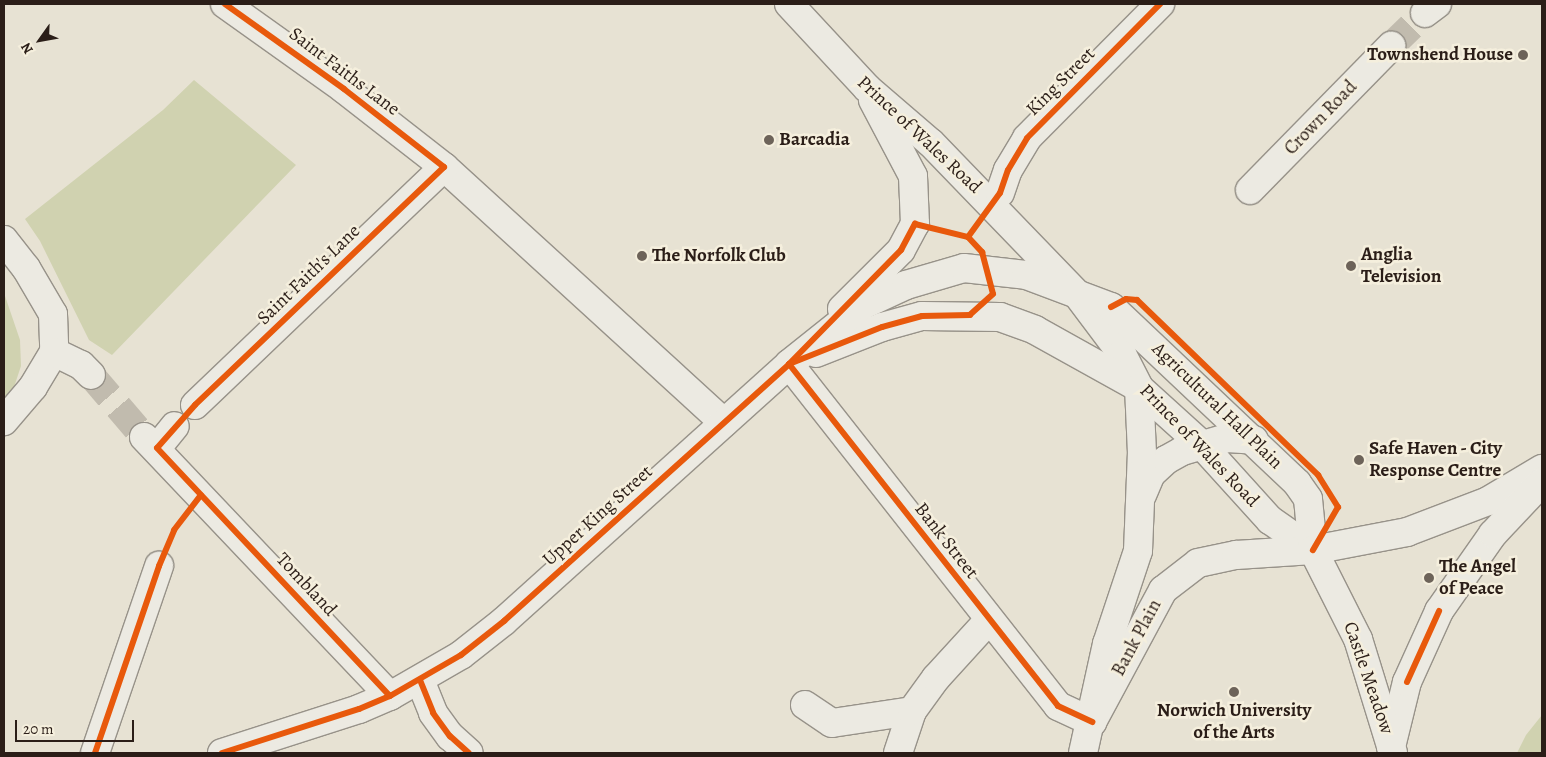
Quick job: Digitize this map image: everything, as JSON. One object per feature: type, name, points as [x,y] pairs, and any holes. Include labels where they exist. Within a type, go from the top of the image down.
[{"type":"street","name":"Saint Faiths Lane","points":[[225,4],[344,89],[444,167],[724,423]]},
{"type":"street","name":"Prince of Wales Road","points":[[788,4],[867,88],[931,143],[1077,294],[1117,347],[1139,388],[1201,444],[1270,520],[1313,550]]},
{"type":"street","name":"King Street","points":[[1000,193],[1008,170],[1027,138],[1160,4]]},
{"type":"street","name":"Crown Road","points":[[1250,190],[1391,46]]},
{"type":"street","name":"Upper King Street","points":[[420,680],[461,655],[504,620],[789,364],[901,250],[916,224],[913,176],[867,88]]},
{"type":"street","name":"Saint Faith's Lane","points":[[195,405],[444,167]]},
{"type":"street","points":[[4,240],[26,268],[52,314],[54,352],[33,387],[4,421]]},
{"type":"street","name":"Upper King Street","points":[[789,364],[862,306],[906,285],[964,268],[1026,275],[1077,294]]},
{"type":"street","name":"Agricultural Hall Plain","points":[[1077,294],[1111,307],[1254,440],[1297,483],[1308,499],[1313,550]]},
{"type":"street","name":"Upper King Street","points":[[789,364],[882,327],[922,316],[970,314],[1019,322],[1139,388]]},
{"type":"street","points":[[54,352],[82,365],[91,375]]},
{"type":"street","name":"Bank Street","points":[[789,364],[1058,706],[1092,722]]},
{"type":"street","name":"Bank Plain","points":[[1083,753],[1092,722],[1108,644],[1138,551],[1141,496],[1139,388]]},
{"type":"street","name":"Tombland","points":[[175,426],[150,443],[390,696]]},
{"type":"street","name":"Bank Plain","points":[[1141,496],[1152,474],[1166,460],[1201,444],[1226,438],[1254,440]]},
{"type":"street","name":"Bank Plain","points":[[1092,722],[1130,654],[1146,617],[1163,590],[1198,563],[1214,558],[1313,550],[1407,532],[1455,516],[1542,469]]},
{"type":"street","points":[[1392,750],[1407,682],[1439,611],[1493,534],[1542,482]]},
{"type":"street","name":"Castle Meadow","points":[[1313,550],[1358,639],[1392,750]]},
{"type":"street","points":[[95,753],[159,566]]},
{"type":"street","points":[[898,753],[912,711],[936,678],[989,620]]},
{"type":"street","points":[[222,753],[390,696],[420,680],[433,713],[450,736],[470,753]]},
{"type":"street","points":[[805,706],[832,723],[912,711]]},
{"type":"green space","points":[[194,80],[296,165],[112,355],[89,340],[40,241],[25,219],[163,110]]},
{"type":"green space","points":[[4,293],[20,340],[21,366],[11,396],[4,404]]},
{"type":"green space","points":[[1542,715],[1542,753],[1517,753],[1526,735]]},
{"type":"tunnel","points":[[1391,46],[1425,13]]},
{"type":"tunnel","points":[[91,375],[144,437]]},
{"type":"cycle path","points":[[225,4],[344,89],[444,167],[195,405],[157,448],[390,696]]},
{"type":"cycle path","points":[[968,237],[1000,193],[1008,170],[1027,138],[1160,4]]},
{"type":"cycle path","points":[[222,753],[359,709],[390,696],[461,655],[504,621],[789,364],[901,250],[915,224],[968,237],[982,252],[993,294],[970,315],[922,316],[882,327],[789,364]]},
{"type":"cycle path","points":[[1111,307],[1126,299],[1137,300],[1318,475],[1338,507],[1313,550]]},
{"type":"cycle path","points":[[789,364],[1058,706],[1092,722]]},
{"type":"cycle path","points":[[95,753],[159,566],[174,530],[201,495]]},
{"type":"cycle path","points":[[1407,682],[1439,611]]},
{"type":"cycle path","points":[[420,680],[433,713],[450,736],[469,753]]},
{"type":"place","name":"Townshend House","points":[[1523,55]]},
{"type":"place","name":"Barcadia","points":[[769,140]]},
{"type":"place","name":"The Norfolk Club","points":[[642,256]]},
{"type":"place","name":"Anglia Television","points":[[1351,266]]},
{"type":"place","name":"Safe Haven - City Response Centre","points":[[1359,460]]},
{"type":"place","name":"The Angel of Peace","points":[[1429,578]]},
{"type":"place","name":"Norwich University of the Arts","points":[[1234,692]]}]
